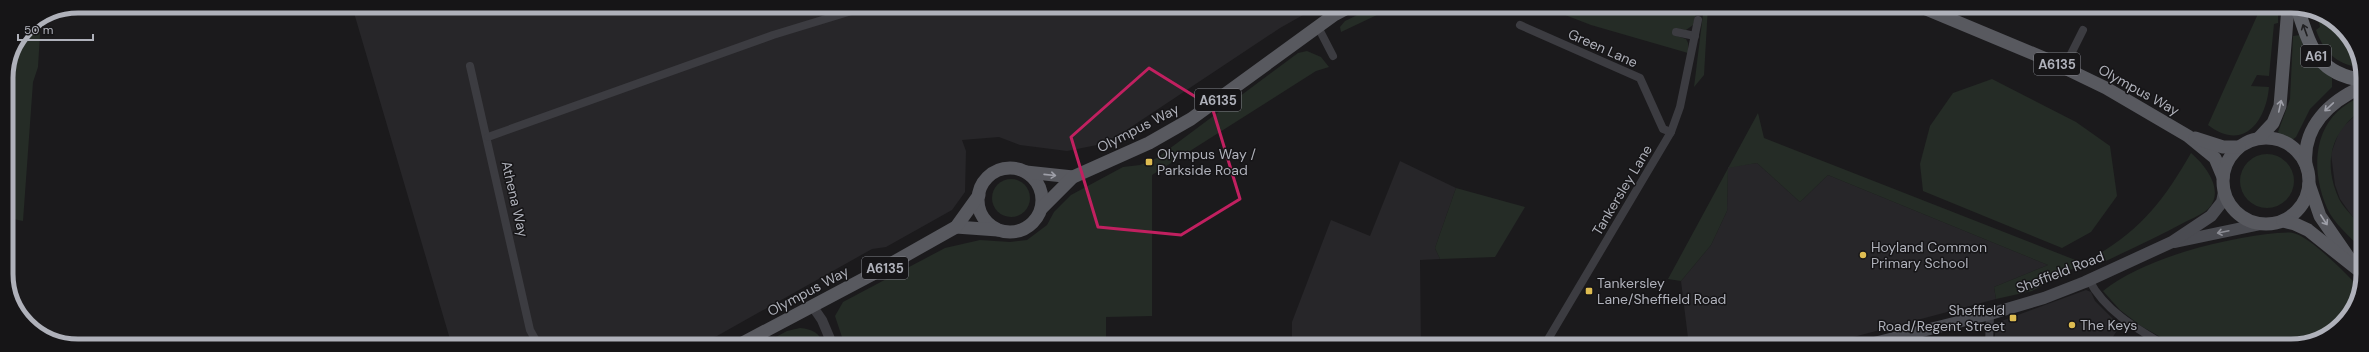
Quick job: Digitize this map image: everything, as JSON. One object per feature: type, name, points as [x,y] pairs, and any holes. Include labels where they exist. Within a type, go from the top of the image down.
[{"type":"highway","name":"A61","points":[[2300,14],[2314,52],[2321,62],[2342,75],[2356,78]]},
{"type":"main road","name":"Olympus Way","points":[[956,227],[998,230],[1009,233],[1025,229],[1038,218],[1042,208],[1073,177],[1149,143],[1191,119],[1318,27],[1340,13]]},
{"type":"main road","name":"Olympus Way","points":[[1937,13],[1968,25],[2106,88],[2188,136],[2215,158],[2223,177]]},
{"type":"main road","points":[[2288,13],[2280,106],[2273,123],[2259,138],[2239,147],[2228,160],[2223,177],[2224,192],[2238,214],[2252,222],[2261,224],[2283,221],[2295,224],[2313,233],[2356,267]]},
{"type":"main road","points":[[2352,263],[2320,216],[2309,184],[2305,154],[2308,140],[2321,114],[2338,99],[2356,90]]},
{"type":"main road","name":"Olympus Way","points":[[2188,136],[2224,147],[2239,147]]},
{"type":"main road","points":[[2259,138],[2274,138],[2287,143],[2299,153],[2306,165]]},
{"type":"main road","name":"Olympus Way","points":[[751,339],[813,307],[956,227],[979,195],[982,185],[997,171],[1007,168],[1026,172],[1073,177]]},
{"type":"main road","points":[[1026,172],[1040,187],[1043,197],[1042,208]]},
{"type":"main road","points":[[2283,221],[2302,205],[2309,184]]},
{"type":"main road","name":"Sheffield Road","points":[[1908,339],[2044,298],[2090,280],[2172,242],[2211,216],[2222,202],[2224,192]]},
{"type":"main road","points":[[979,195],[978,205],[982,216],[988,224],[998,230]]},
{"type":"main road","name":"Sheffield Road","points":[[2172,242],[2261,224]]},
{"type":"street","points":[[488,137],[773,35],[845,13]]},
{"type":"street","name":"Tankersley Lane","points":[[1548,339],[1671,132],[1680,107],[1698,20]]},
{"type":"street","name":"Green Lane","points":[[1520,25],[1640,78],[1663,129],[1671,132]]},
{"type":"street","points":[[1318,27],[1333,56]]},
{"type":"street","points":[[2064,68],[2083,30]]},
{"type":"street","points":[[1676,32],[1695,36]]},
{"type":"street","name":"Athena Way","points":[[470,66],[477,104],[488,137],[530,330],[535,337]]},
{"type":"street","points":[[2090,280],[2094,290],[2107,304],[2132,327],[2153,339]]},
{"type":"street","points":[[813,307],[822,320],[830,339]]},
{"type":"street","points":[[1989,339],[1990,314]]},
{"type":"highlighted area","points":[[1149,68],[1212,107],[1240,199],[1181,235],[1098,227],[1071,137]]},
{"type":"shaded area","points":[[354,13],[1307,13],[1280,28],[1119,135],[1102,144],[1067,151],[1020,145],[999,137],[962,140],[966,151],[965,192],[952,210],[886,247],[872,249],[717,336],[707,339],[450,339]]},
{"type":"shaded area","points":[[1362,13],[1381,13],[1341,32],[1340,27],[1345,21]]},
{"type":"shaded area","points":[[1560,13],[1696,13],[1693,25],[1686,30],[1675,28],[1674,35],[1686,39],[1688,43],[1688,53],[1591,25]]},
{"type":"shaded area","points":[[1703,13],[1708,13],[1704,75],[1694,87]]},
{"type":"shaded area","points":[[2258,13],[2278,13],[2278,23],[2274,24],[2269,76],[2257,75],[2251,86],[2269,87],[2267,100],[2258,122],[2242,134],[2232,135],[2221,133],[2208,125]]},
{"type":"shaded area","points":[[2318,19],[2334,29],[2343,39],[2353,57],[2355,66],[2339,61],[2328,51],[2319,38],[2316,30],[2320,27]]},
{"type":"shaded area","points":[[41,25],[38,67],[33,82],[23,221],[13,219],[14,65],[24,42],[32,32]]},
{"type":"shaded area","points":[[2300,35],[2304,48],[2314,63],[2332,78],[2332,87],[2310,109],[2296,137],[2291,141],[2280,135],[2278,132],[2290,99],[2293,36]]},
{"type":"shaded area","points":[[1307,51],[1321,57],[1329,67],[1316,71],[1152,175],[1152,316],[1106,317],[1106,339],[843,339],[835,316],[843,302],[945,248],[980,240],[1010,242],[1027,240],[1047,225],[1054,212],[1071,195],[1123,167],[1140,165],[1157,158],[1298,53]]},
{"type":"shaded area","points":[[1992,79],[2076,122],[2110,146],[2117,196],[2091,232],[2062,248],[1923,191],[1920,164],[1930,126],[1953,93]]},
{"type":"shaded area","points":[[2356,99],[2356,115],[2343,128],[2336,138],[2332,149],[2331,173],[2334,186],[2341,203],[2356,221],[2356,244],[2330,214],[2322,195],[2317,167],[2320,140],[2325,128],[2343,107]]},
{"type":"shaded area","points":[[1758,113],[1764,138],[2083,263],[2032,291],[1996,299],[1994,287],[2048,265],[1828,175],[1800,202],[1757,163],[1728,168]]},
{"type":"shaded area","points":[[2356,115],[2356,222],[2340,199],[2335,185],[2331,154],[2340,129]]},
{"type":"shaded area","points":[[2191,153],[2207,171],[2214,186],[2215,194],[2209,208],[2198,216],[2106,261],[2097,255],[2127,234],[2152,211],[2172,184]]},
{"type":"shaded area","points":[[2267,154],[2277,156],[2286,162],[2292,171],[2294,181],[2292,191],[2286,200],[2277,206],[2267,208],[2257,206],[2248,200],[2242,191],[2240,181],[2242,171],[2248,162],[2257,156]]},
{"type":"shaded area","points":[[1400,161],[1456,188],[1435,248],[1440,259],[1420,260],[1421,339],[1292,339],[1292,322],[1331,220],[1370,236]]},
{"type":"shaded area","name":"Hoyland Common Primary School","points":[[1757,163],[1800,202],[1828,175],[2048,265],[1994,287],[1996,299],[1846,339],[1688,339],[1681,281],[1711,245],[1727,211],[1728,167]]},
{"type":"shaded area","points":[[1728,168],[1727,211],[1711,245],[1681,281],[1668,279]]},
{"type":"shaded area","points":[[1011,179],[1024,185],[1030,198],[1024,211],[1011,217],[998,211],[992,198],[998,185]]},
{"type":"shaded area","points":[[1456,188],[1525,207],[1495,257],[1440,259],[1435,248]]},
{"type":"shaded area","points":[[2277,233],[2293,233],[2300,236],[2318,248],[2355,283],[2353,295],[2340,317],[2334,323],[2316,334],[2304,338],[2164,339],[2141,326],[2120,310],[2103,291],[2120,279],[2162,259],[2210,245]]},
{"type":"shaded area","points":[[2086,290],[2091,292],[2095,301],[2120,326],[2112,339],[1995,339],[1996,323]]},
{"type":"shaded area","points":[[800,328],[808,329],[815,332],[820,339],[772,339],[787,331]]},
{"type":"place","name":"Olympus Way / Parkside Road","points":[[1149,162]]},
{"type":"place","name":"Hoyland Common Primary School","points":[[1863,255]]},
{"type":"place","name":"Tankersley Lane/Sheffield Road","points":[[1589,291]]},
{"type":"place","name":"Sheffield Road/Regent Street","points":[[2013,318]]},
{"type":"place","name":"The Keys","points":[[2072,325]]}]
